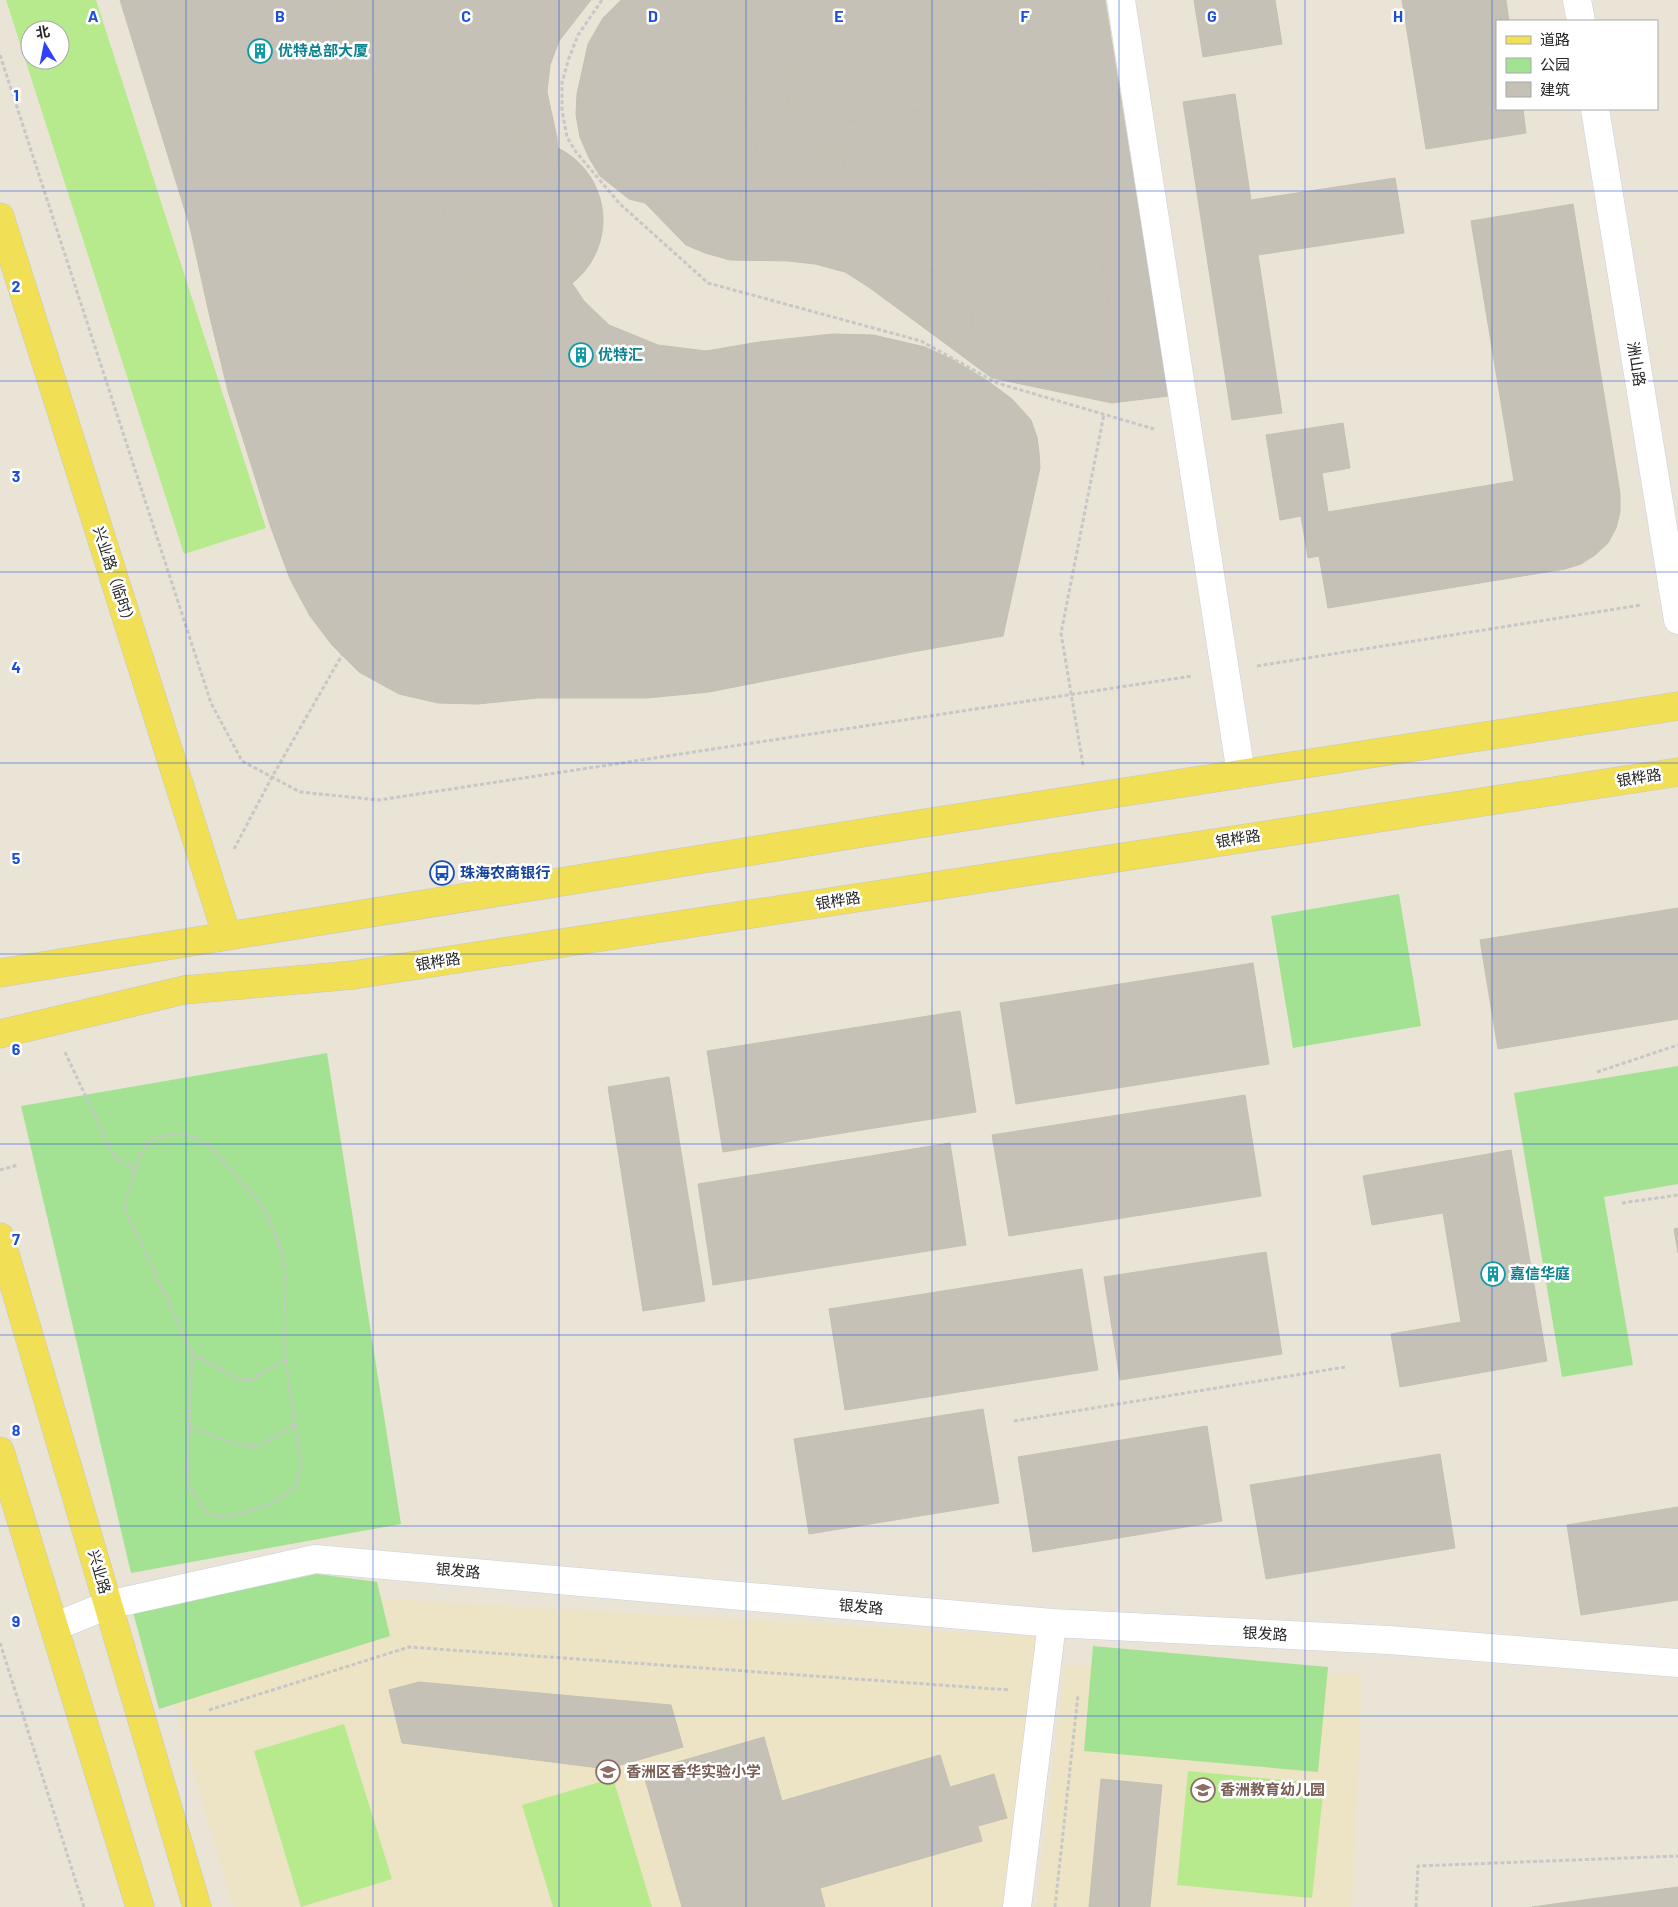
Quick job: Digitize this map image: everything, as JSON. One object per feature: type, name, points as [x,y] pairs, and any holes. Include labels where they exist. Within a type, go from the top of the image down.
[{"type":"main road","name":"兴业路（临时）","points":[[0,218],[227,936]]},
{"type":"main road","points":[[0,973],[1088,798],[1678,706]]},
{"type":"main road","name":"银桦路","points":[[0,1034],[184,990],[353,975],[1678,772]]},
{"type":"main road","name":"兴业路","points":[[0,1237],[197,1907]]},
{"type":"main road","points":[[0,1452],[140,1907]]},
{"type":"street","points":[[1121,0],[1241,774]]},
{"type":"street","points":[[1577,0],[1581,20]]},
{"type":"street","name":"洲山路","points":[[1595,110],[1676,610]]},
{"type":"street","name":"银发路","points":[[54,1627],[108,1605],[315,1559],[1052,1623],[1389,1640],[1678,1663]]},
{"type":"street","points":[[1017,1907],[1052,1623]]},
{"type":"path","points":[[602,0],[578,35],[562,82],[562,110],[568,137],[576,152],[620,204],[708,283],[921,341],[997,383],[1189,439]]},
{"type":"path","points":[[0,55],[211,703],[242,761],[300,792],[379,800],[1071,696],[1225,671],[1676,610]]},
{"type":"path","points":[[1088,798],[1061,634],[1104,414]]},
{"type":"path","points":[[231,855],[272,777],[342,655]]},
{"type":"path","points":[[51,1022],[114,1157],[135,1169]]},
{"type":"path","points":[[1597,1072],[1678,1045]]},
{"type":"path","points":[[187,1134],[211,1147],[264,1208],[282,1251],[285,1275],[285,1359],[301,1463],[294,1488],[272,1503],[228,1517],[208,1514],[187,1482],[192,1352],[124,1207],[135,1169],[138,1159],[148,1143],[164,1135],[187,1134]]},
{"type":"path","points":[[0,1170],[18,1165]]},
{"type":"path","points":[[1622,1204],[1678,1195]]},
{"type":"path","points":[[192,1352],[240,1380],[252,1379],[285,1359]]},
{"type":"path","points":[[1014,1421],[1345,1367]]},
{"type":"path","points":[[189,1426],[240,1445],[251,1446],[273,1438],[295,1423]]},
{"type":"path","points":[[0,1643],[84,1907]]},
{"type":"path","points":[[209,1710],[410,1647],[1079,1695],[1055,1907]]},
{"type":"path","points":[[1416,1907],[1418,1866],[1678,1856]]},
{"type":"shaded area","name":"香洲区香华实验小学","points":[[320,1595],[1041,1637],[1006,1907],[233,1907],[154,1636]]},
{"type":"shaded area","name":"香洲教育幼儿园","points":[[1065,1665],[1362,1674],[1352,1907],[1036,1907]]},
{"type":"green space","points":[[6,0],[96,0],[266,528],[184,554],[28,70],[70,70],[70,20],[20,20],[20,44]]},
{"type":"green space","points":[[1399,894],[1421,1026],[1293,1048],[1271,916]]},
{"type":"green space","points":[[327,1053],[401,1524],[131,1573],[21,1106]]},
{"type":"green space","points":[[1678,1066],[1678,1184],[1604,1197],[1633,1365],[1562,1377],[1514,1093]]},
{"type":"green space","points":[[317,1574],[377,1582],[390,1636],[159,1709],[133,1612]]},
{"type":"green space","points":[[1093,1646],[1328,1667],[1318,1772],[1084,1751]]},
{"type":"green space","points":[[344,1724],[392,1879],[301,1907],[254,1751]]},
{"type":"green space","points":[[1188,1771],[1324,1784],[1312,1898],[1177,1885]]},
{"type":"green space","points":[[613,1778],[652,1907],[553,1907],[522,1805]]},
{"type":"building","name":"优特汇","points":[[120,0],[591,0],[559,41],[550,65],[547,92],[557,138],[562,268],[584,301],[609,325],[658,345],[706,351],[759,342],[832,334],[873,335],[925,347],[953,360],[988,381],[1012,399],[1031,420],[1037,437],[1040,468],[1003,636],[709,692],[647,698],[538,698],[478,704],[438,703],[399,694],[359,672],[332,645],[310,616],[290,579],[270,525],[228,391],[190,227]]},
{"type":"building","name":"优特总部大厦","points":[[140,0],[347,0],[380,103],[192,162]]},
{"type":"building","points":[[621,0],[1105,0],[1168,396],[1112,403],[992,378],[870,288],[845,272],[815,264],[788,261],[730,260],[686,245],[645,203],[629,199],[600,176],[589,158],[580,137],[576,115],[577,94],[588,44],[603,18]]},
{"type":"building","points":[[1194,0],[1275,0],[1282,44],[1203,57]]},
{"type":"building","points":[[1402,0],[1506,0],[1509,20],[1496,20],[1496,110],[1523,110],[1526,133],[1426,149]]},
{"type":"building","points":[[927,49],[935,108],[814,127],[817,149],[841,146],[848,195],[743,211],[734,159],[757,155],[753,131],[680,103],[698,56],[729,68],[720,91],[767,109],[789,106],[784,70]]},
{"type":"building","points":[[1235,94],[1251,200],[1395,178],[1404,233],[1258,255],[1282,413],[1232,420],[1183,102]]},
{"type":"building","points":[[531,140],[561,149],[580,163],[590,175],[597,189],[602,204],[602,236],[597,251],[590,265],[580,277],[568,287],[546,297],[531,300],[515,300],[500,297],[478,287],[456,265],[444,236],[443,212],[446,197],[456,175],[478,153],[507,141]]},
{"type":"building","points":[[1084,149],[1124,193],[1078,236],[1102,262],[1111,317],[975,339],[964,266],[925,272],[917,215],[1032,197]]},
{"type":"building","points":[[1573,204],[1620,493],[1620,512],[1616,528],[1608,543],[1581,564],[1565,569],[1328,608],[1319,556],[1308,558],[1301,516],[1280,520],[1266,435],[1343,423],[1350,468],[1322,473],[1328,512],[1514,481],[1471,221]]},
{"type":"building","points":[[1678,908],[1678,1019],[1498,1049],[1480,940]]},
{"type":"building","points":[[1253,963],[1269,1064],[1016,1104],[1000,1003]]},
{"type":"building","points":[[960,1011],[976,1112],[723,1152],[707,1051]]},
{"type":"building","points":[[669,1077],[705,1301],[643,1311],[608,1087]]},
{"type":"building","points":[[1245,1095],[1261,1196],[1009,1236],[992,1135]]},
{"type":"building","points":[[950,1143],[966,1245],[713,1285],[698,1184]]},
{"type":"building","name":"嘉信华庭","points":[[1511,1150],[1547,1361],[1400,1387],[1391,1334],[1461,1322],[1443,1213],[1372,1225],[1363,1176]]},
{"type":"building","points":[[1678,1228],[1678,1253],[1674,1229]]},
{"type":"building","points":[[1266,1252],[1282,1354],[1120,1380],[1104,1277]]},
{"type":"building","points":[[1082,1269],[1098,1370],[845,1410],[829,1309]]},
{"type":"building","points":[[983,1409],[999,1503],[809,1534],[794,1439]]},
{"type":"building","points":[[1207,1426],[1222,1521],[1033,1552],[1018,1457]]},
{"type":"building","points":[[1440,1454],[1455,1548],[1266,1579],[1250,1485]]},
{"type":"building","points":[[1678,1507],[1678,1600],[1581,1615],[1567,1525]]},
{"type":"building","points":[[419,1682],[671,1705],[683,1747],[607,1769],[402,1743],[389,1690]]},
{"type":"building","points":[[764,1737],[782,1801],[940,1755],[950,1787],[994,1774],[1007,1818],[978,1826],[982,1841],[820,1888],[825,1907],[682,1907],[643,1772]]},
{"type":"building","points":[[1101,1779],[1162,1785],[1150,1907],[1089,1907]]},
{"type":"building","points":[[1678,1887],[1678,1907],[1532,1907]]},
{"type":"place","name":"优特总部大厦","points":[[260,51]]},
{"type":"place","name":"优特汇","points":[[581,355]]},
{"type":"place","name":"珠海农商银行","points":[[442,873]]},
{"type":"place","name":"嘉信华庭","points":[[1493,1274]]},
{"type":"place","name":"香洲区香华实验小学","points":[[608,1772]]},
{"type":"place","name":"香洲教育幼儿园","points":[[1203,1790]]}]
